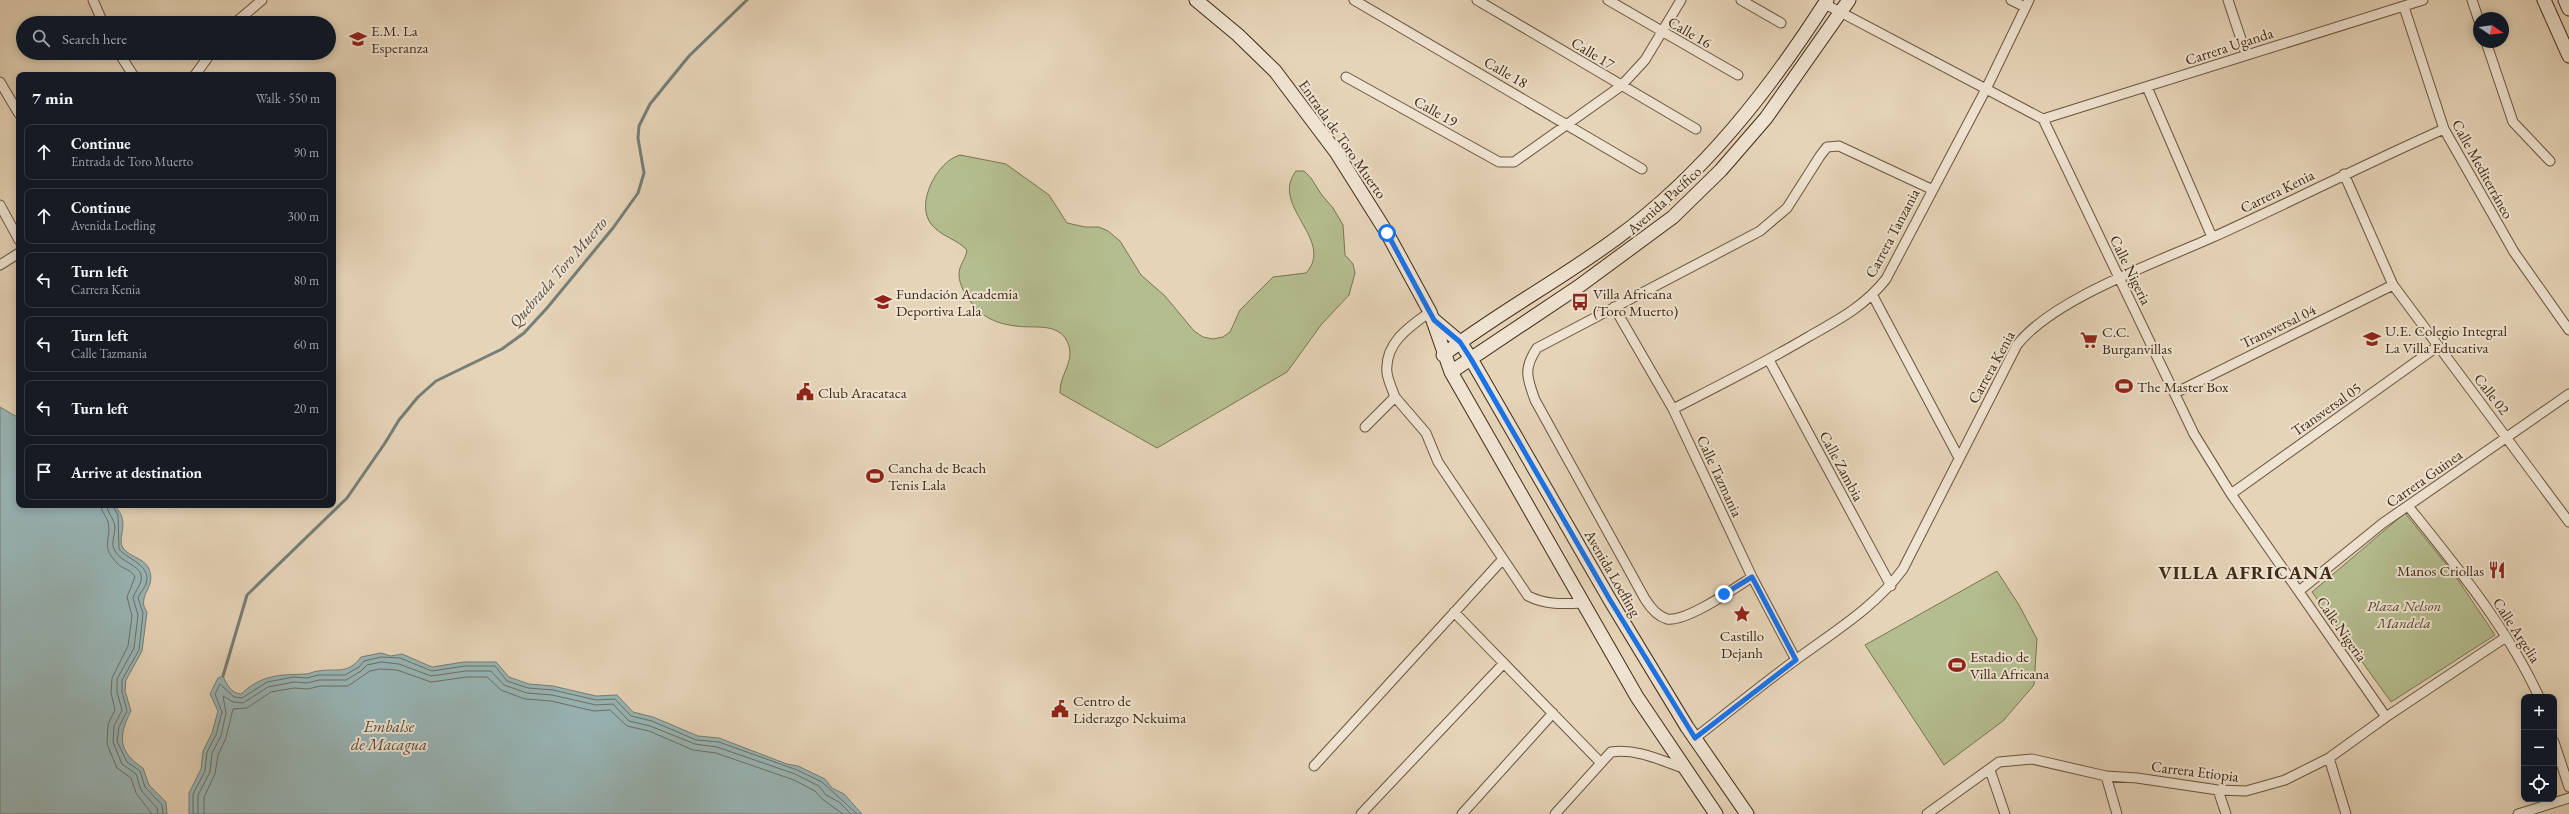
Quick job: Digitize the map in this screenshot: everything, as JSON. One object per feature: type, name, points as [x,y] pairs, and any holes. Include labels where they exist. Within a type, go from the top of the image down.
[{"type":"street","points":[[93,0],[101,16]]},
{"type":"street","points":[[243,16],[262,0]]},
{"type":"street","name":"Entrada de Toro Muerto","points":[[1196,0],[1238,35],[1275,71],[1320,128],[1364,193],[1432,316],[1443,355]]},
{"type":"street","name":"Calle 18","points":[[1354,0],[1642,169]]},
{"type":"street","name":"Calle 17","points":[[1477,0],[1696,129]]},
{"type":"street","name":"Calle 16","points":[[1608,0],[1738,75]]},
{"type":"street","points":[[1568,125],[1621,86],[1645,60],[1681,0]]},
{"type":"street","points":[[1741,0],[1781,23]]},
{"type":"street","name":"Avenida Pacífico","points":[[1451,372],[1578,287],[1673,217],[1721,170],[1766,118],[1849,0]]},
{"type":"street","points":[[2011,0],[2027,4]]},
{"type":"street","points":[[2228,0],[2246,54]]},
{"type":"street","name":"Carrera Uganda","points":[[2043,120],[2246,54],[2423,0]]},
{"type":"street","points":[[2472,0],[2476,12]]},
{"type":"street","points":[[2544,0],[2569,56]]},
{"type":"street","points":[[2565,0],[2569,9]]},
{"type":"street","points":[[1826,2],[1841,12],[2043,120]]},
{"type":"street","name":"Avenida Pacífico","points":[[1443,355],[1460,342],[1568,272],[1661,203],[1708,157],[1752,107],[1826,2]]},
{"type":"street","name":"Carrera Tanzania","points":[[1673,409],[1769,360],[1858,308],[1872,296],[1886,279],[1931,189],[1986,89],[2027,4]]},
{"type":"street","name":"Calle Mediterráneo","points":[[2404,7],[2444,129],[2514,252],[2569,330]]},
{"type":"street","points":[[2488,48],[2513,122],[2550,161]]},
{"type":"street","points":[[123,60],[131,72]]},
{"type":"street","points":[[197,72],[206,60]]},
{"type":"street","name":"Calle 19","points":[[1346,77],[1499,162],[1514,162],[1568,125]]},
{"type":"street","points":[[0,82],[16,109]]},
{"type":"street","points":[[2147,87],[2212,237]]},
{"type":"street","name":"Calle Nigeria","points":[[2043,120],[2194,434],[2231,494],[2386,717]]},
{"type":"street","name":"Carrera Kenia","points":[[1695,738],[1796,660],[1850,622],[1891,586],[1903,569],[2017,345],[2028,330],[2046,317],[2120,279],[2444,129]]},
{"type":"street","points":[[1752,577],[1681,618],[1667,618],[1654,611],[1645,599],[1535,400],[1528,380],[1527,363],[1537,348],[1760,231],[1787,208],[1820,156],[1827,148],[1839,146],[1931,189]]},
{"type":"street","name":"Calle 02","points":[[2344,174],[2393,285],[2507,436],[2569,522]]},
{"type":"street","points":[[0,205],[16,234]]},
{"type":"street","points":[[0,265],[16,255]]},
{"type":"street","name":"Transversal 04","points":[[2175,392],[2393,285]]},
{"type":"street","points":[[1872,296],[1959,458]]},
{"type":"street","name":"Calle Tazmania","points":[[1614,307],[1673,409],[1752,577],[1796,660]]},
{"type":"street","points":[[1432,316],[1409,327],[1394,343],[1387,372],[1394,397],[1426,433],[1438,462],[1528,596],[1539,601],[1552,604],[1583,603]]},
{"type":"street","name":"Entrada de Toro Muerto","points":[[1432,316],[1460,342]]},
{"type":"street","name":"Avenida Loefling","points":[[1460,342],[1610,600],[1695,738],[1747,814]]},
{"type":"street","name":"Transversal 05","points":[[2231,494],[2438,346]]},
{"type":"street","points":[[1443,355],[1451,372],[1637,697],[1716,814]]},
{"type":"street","name":"Calle Zambia","points":[[1769,360],[1891,586]]},
{"type":"street","name":"Carrera Guinea","points":[[2299,591],[2408,506],[2569,394]]},
{"type":"street","points":[[1365,427],[1394,397]]},
{"type":"street","name":"Calle Argelia","points":[[2408,506],[2459,570],[2506,637],[2525,666],[2538,694]]},
{"type":"street","points":[[1314,766],[1502,559]]},
{"type":"street","points":[[1454,612],[1602,763]]},
{"type":"street","name":"Carrera Etiopia","points":[[1927,814],[1990,770],[1999,762],[2032,759],[2106,776],[2137,778],[2218,790],[2246,791],[2285,780],[2328,758],[2386,717],[2506,637]]},
{"type":"street","points":[[1362,814],[1504,663]]},
{"type":"street","points":[[1462,814],[1553,713]]},
{"type":"street","points":[[1555,814],[1611,752],[1623,750],[1644,755],[1686,769]]},
{"type":"street","points":[[2557,751],[2569,787]]},
{"type":"street","points":[[2328,758],[2346,814]]},
{"type":"street","points":[[1990,770],[2004,814]]},
{"type":"street","points":[[2106,776],[2117,814]]},
{"type":"street","points":[[2218,790],[2226,814]]},
{"type":"street","points":[[2518,814],[2569,798]]},
{"type":"green space","points":[[960,155],[1006,164],[1049,195],[1067,223],[1085,227],[1099,227],[1108,231],[1120,241],[1141,275],[1165,296],[1194,331],[1203,337],[1213,339],[1223,337],[1230,332],[1240,310],[1273,277],[1306,273],[1313,261],[1313,248],[1309,235],[1295,210],[1290,197],[1290,184],[1296,171],[1304,171],[1333,208],[1343,225],[1345,255],[1353,264],[1355,273],[1349,295],[1321,325],[1287,372],[1157,448],[1060,393],[1060,387],[1070,358],[1070,352],[1065,338],[1060,333],[1054,329],[1002,324],[990,319],[974,307],[961,286],[959,276],[967,250],[932,225],[927,216],[926,206],[927,196],[936,175],[951,159]]},
{"type":"green space","name":"Plaza Nelson Mandela","points":[[2405,513],[2454,574],[2495,635],[2391,702],[2312,592]]},
{"type":"green space","name":"Estadio de Villa Africana","points":[[1997,571],[2019,605],[2037,639],[2034,685],[2003,721],[1944,765],[1865,645]]},
{"type":"water","points":[[0,407],[16,416],[16,508],[116,508],[123,523],[121,543],[123,548],[148,567],[151,578],[144,597],[144,607],[147,612],[142,651],[126,680],[125,691],[131,711],[122,736],[125,750],[129,756],[143,768],[149,785],[166,802],[167,814],[0,814]]},
{"type":"water","name":"Embalse de Macagua","points":[[381,653],[391,656],[402,654],[432,667],[464,662],[496,662],[509,677],[529,684],[553,686],[596,696],[617,695],[633,712],[653,717],[698,736],[719,738],[787,764],[798,766],[825,779],[832,788],[844,794],[862,814],[189,814],[189,793],[201,769],[203,751],[212,733],[218,711],[210,694],[218,678],[223,676],[232,690],[241,694],[249,687],[264,679],[279,675],[308,674],[316,671],[346,669],[356,663],[361,657]]},
{"type":"waterway","name":"Quebrada Toro Muerto","points":[[223,676],[247,595],[347,498],[399,420],[418,397],[436,381],[502,349],[524,333],[547,308],[613,228],[638,193],[644,173],[638,138],[639,126],[650,104],[689,56],[747,0]]},
{"type":"place","name":"E.M. La Esperanza","points":[[358,39]]},
{"type":"place","name":"Fundación Academia Deportiva Lala","points":[[883,302]]},
{"type":"place","name":"Villa Africana (Toro Muerto)","points":[[1580,302]]},
{"type":"place","name":"U.E. Colegio Integral La Villa Educativa","points":[[2372,339]]},
{"type":"place","name":"C.C. Burganvillas","points":[[2089,340]]},
{"type":"place","name":"The Master Box","points":[[2124,386]]},
{"type":"place","name":"Club Aracataca","points":[[805,392]]},
{"type":"place","name":"Cancha de Beach Tenis Lala","points":[[875,476]]},
{"type":"place","name":"Manos Criollas","points":[[2497,570]]},
{"type":"place","name":"Castillo Dejanh","points":[[1742,614]]},
{"type":"place","name":"Estadio de Villa Africana","points":[[1957,665]]},
{"type":"place","name":"Centro de Liderazgo Nekuima","points":[[1060,709]]},
{"type":"district","name":"VILLA AFRICANA","points":[[2246,572]]},
{"type":"route","points":[[1387,233],[1409,271],[1434,320],[1460,342],[1471,359],[1551,494],[1610,600],[1695,738],[1796,660],[1752,577],[1724,594]]}]
